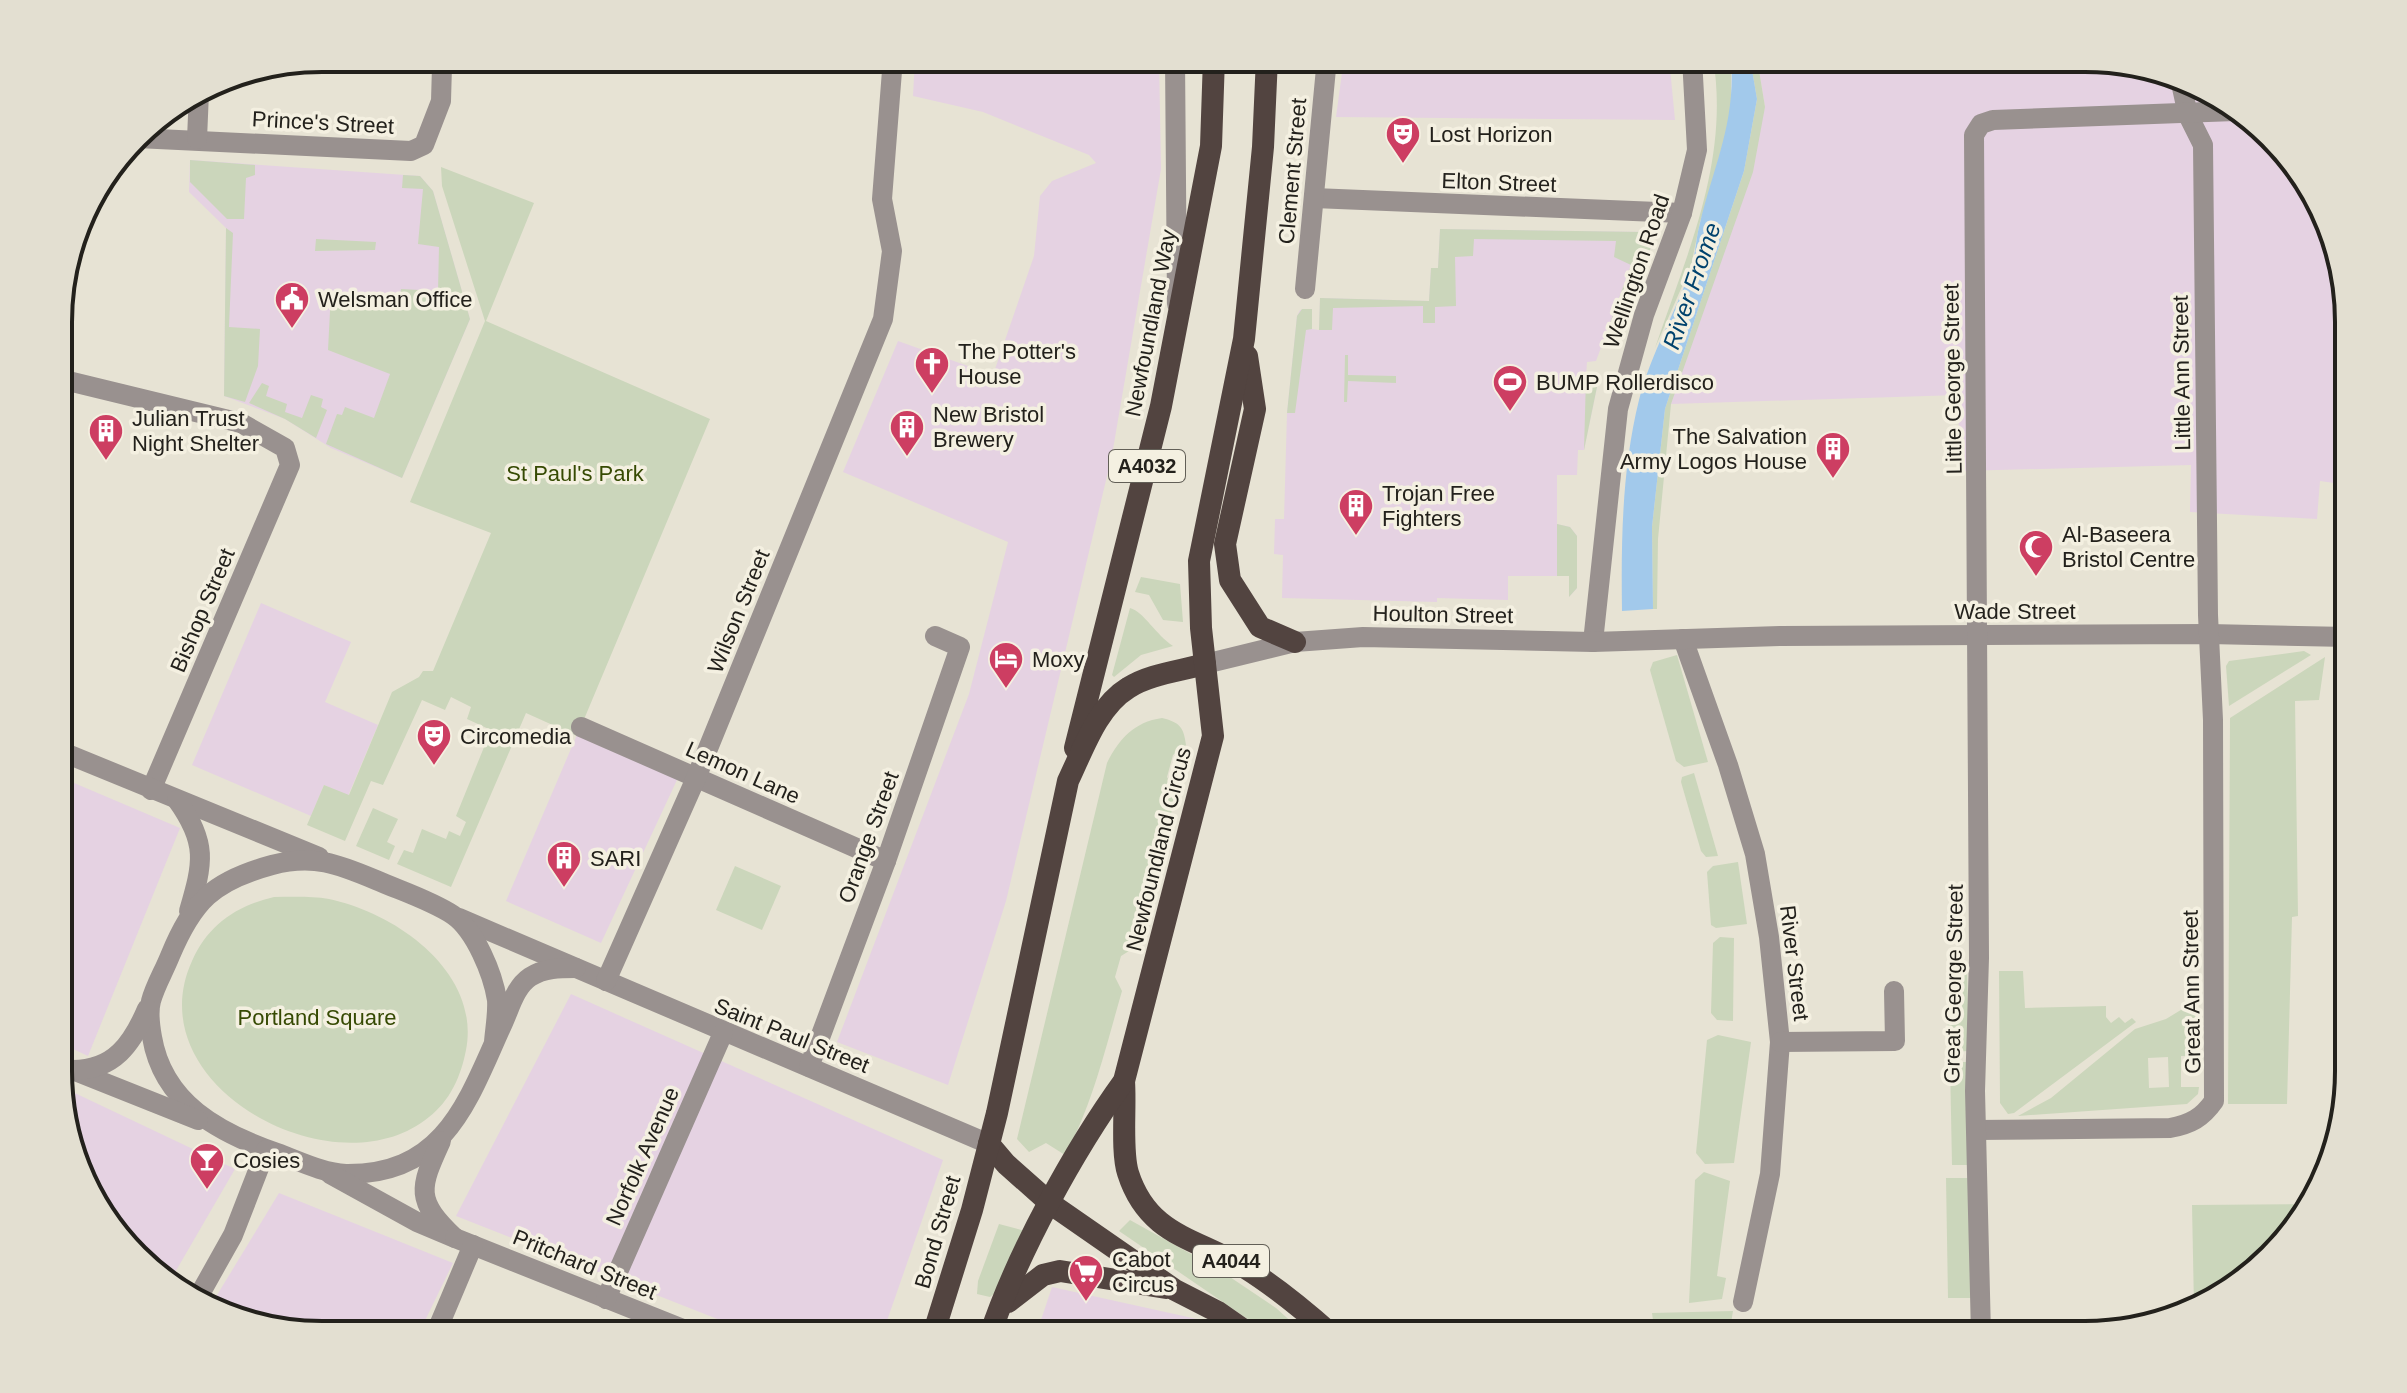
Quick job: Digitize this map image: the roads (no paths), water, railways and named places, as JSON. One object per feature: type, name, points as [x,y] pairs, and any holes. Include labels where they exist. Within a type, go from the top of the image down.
[{"type":"highway","name":"Newfoundland Way","points":[[1068,781],[1092,670],[1156,431],[1211,146],[1214,72]]},
{"type":"highway","name":"A4032","points":[[1205,664],[1199,561],[1244,339],[1263,147],[1266,72]]},
{"type":"highway","points":[[1244,339],[1255,409],[1225,544],[1230,580],[1260,627],[1295,642]]},
{"type":"highway","points":[[989,1144],[1068,781],[1091,731],[1108,706],[1128,688],[1205,664]]},
{"type":"highway","name":"Newfoundland Circus","points":[[1051,1204],[1100,1114],[1124,1081],[1213,736],[1205,664]]},
{"type":"highway","name":"A4044","points":[[1124,1081],[1127,1123],[1124,1154],[1141,1201],[1186,1242],[1240,1265],[1295,1302],[1316,1320]]},
{"type":"highway","name":"A4044","points":[[989,1144],[1006,1164],[1051,1204],[1175,1290],[1230,1320]]},
{"type":"highway","name":"Bond Street","points":[[937,1321],[989,1144]]},
{"type":"highway","points":[[995,1321],[1051,1204]]},
{"type":"highway","name":"A4044","points":[[998,1310],[1043,1275],[1060,1271],[1175,1290]]},
{"type":"street","name":"Clement Street","points":[[1305,289],[1326,72]]},
{"type":"street","name":"Wellington Road","points":[[1593,642],[1618,409],[1644,315],[1682,213],[1697,150],[1693,72]]},
{"type":"street","name":"Prince's Street","points":[[153,138],[418,149],[428,135],[441,101],[442,73]]},
{"type":"street","name":"Wilson Street","points":[[606,981],[696,778],[883,319],[892,251],[882,199],[892,73]]},
{"type":"street","points":[[1175,73],[1174,274],[1178,320]]},
{"type":"street","name":"Little Ann Street","points":[[2183,92],[2188,115],[2203,145],[2209,634]]},
{"type":"street","points":[[197,139],[198,104]]},
{"type":"street","points":[[2188,115],[2220,112]]},
{"type":"street","name":"Little George Street","points":[[1977,635],[1973,137],[1981,124],[1993,120],[2188,115]]},
{"type":"street","name":"Elton Street","points":[[1314,198],[1682,213]]},
{"type":"street","name":"Bishop Street","points":[[72,382],[241,423],[285,448],[290,465],[151,790]]},
{"type":"street","name":"Wade Street","points":[[1683,639],[2209,634],[2334,637]]},
{"type":"street","name":"Great Ann Street","points":[[1976,1130],[2170,1128],[2189,1124],[2205,1114],[2214,1101],[2217,1078],[2209,634]]},
{"type":"street","name":"Great George Street","points":[[1977,635],[1979,958],[1976,1130],[1981,1320]]},
{"type":"street","name":"Orange Street","points":[[809,1067],[886,861],[960,647],[935,636]]},
{"type":"street","name":"Houlton Street","points":[[1205,664],[1295,642],[1363,637],[1593,642],[1683,639]]},
{"type":"street","name":"River Street","points":[[1683,639],[1728,765],[1755,854],[1769,937],[1780,1042],[1770,1174],[1743,1302]]},
{"type":"street","name":"Lemon Lane","points":[[581,727],[886,861]]},
{"type":"street","points":[[72,756],[327,860],[576,968]]},
{"type":"street","points":[[72,1068],[91,1070],[110,1063],[124,1050],[150,1002],[187,916],[203,847],[194,824],[177,800]]},
{"type":"street","points":[[187,916],[215,888],[244,873],[282,862],[327,860]]},
{"type":"street","points":[[454,916],[469,934],[490,976],[497,1001],[494,1042]]},
{"type":"street","points":[[464,1242],[435,1219],[423,1195],[423,1182],[443,1138],[461,1114],[517,991],[529,978],[551,969],[576,968]]},
{"type":"street","name":"Saint Paul Street","points":[[576,968],[989,1144]]},
{"type":"street","points":[[1780,1042],[1895,1041],[1894,991]]},
{"type":"street","points":[[150,1002],[154,1050],[162,1072],[191,1109],[211,1126]]},
{"type":"street","name":"Norfolk Avenue","points":[[606,1299],[723,1033]]},
{"type":"street","points":[[72,1070],[266,1150],[344,1174],[396,1166],[418,1158],[443,1138]]},
{"type":"street","points":[[202,1290],[233,1235],[266,1150]]},
{"type":"street","points":[[321,1169],[417,1222],[464,1242]]},
{"type":"street","points":[[439,1321],[464,1242]]},
{"type":"street","name":"Pritchard Street","points":[[464,1242],[662,1321]]},
{"type":"water","name":"River Frome","points":[[1732,72],[1752,72],[1757,99],[1744,171],[1665,409],[1652,527],[1653,609],[1622,611],[1624,505],[1633,426],[1650,365],[1692,265],[1723,143]]},
{"type":"place","name":"Lost Horizon","points":[[1403,165]]},
{"type":"place","name":"Welsman Office","points":[[292,330]]},
{"type":"place","name":"The Potter's House","points":[[932,395]]},
{"type":"place","name":"BUMP Rollerdisco","points":[[1510,413]]},
{"type":"place","name":"New Bristol Brewery","points":[[907,458]]},
{"type":"place","name":"Julian Trust Night Shelter","points":[[106,462]]},
{"type":"place","name":"The Salvation Army Logos House","points":[[1833,480]]},
{"type":"place","name":"Trojan Free Fighters","points":[[1356,537]]},
{"type":"place","name":"Al-Baseera Bristol Centre","points":[[2036,578]]},
{"type":"place","name":"Moxy","points":[[1006,690]]},
{"type":"place","name":"Circomedia","points":[[434,767]]},
{"type":"place","name":"SARI","points":[[564,889]]},
{"type":"place","name":"Cosies","points":[[207,1191]]},
{"type":"place","name":"Cabot Circus","points":[[1086,1303]]},
{"type":"park label","name":"St Paul's Park","points":[[575,473]]},
{"type":"park label","name":"Portland Square","points":[[317,1017]]}]
